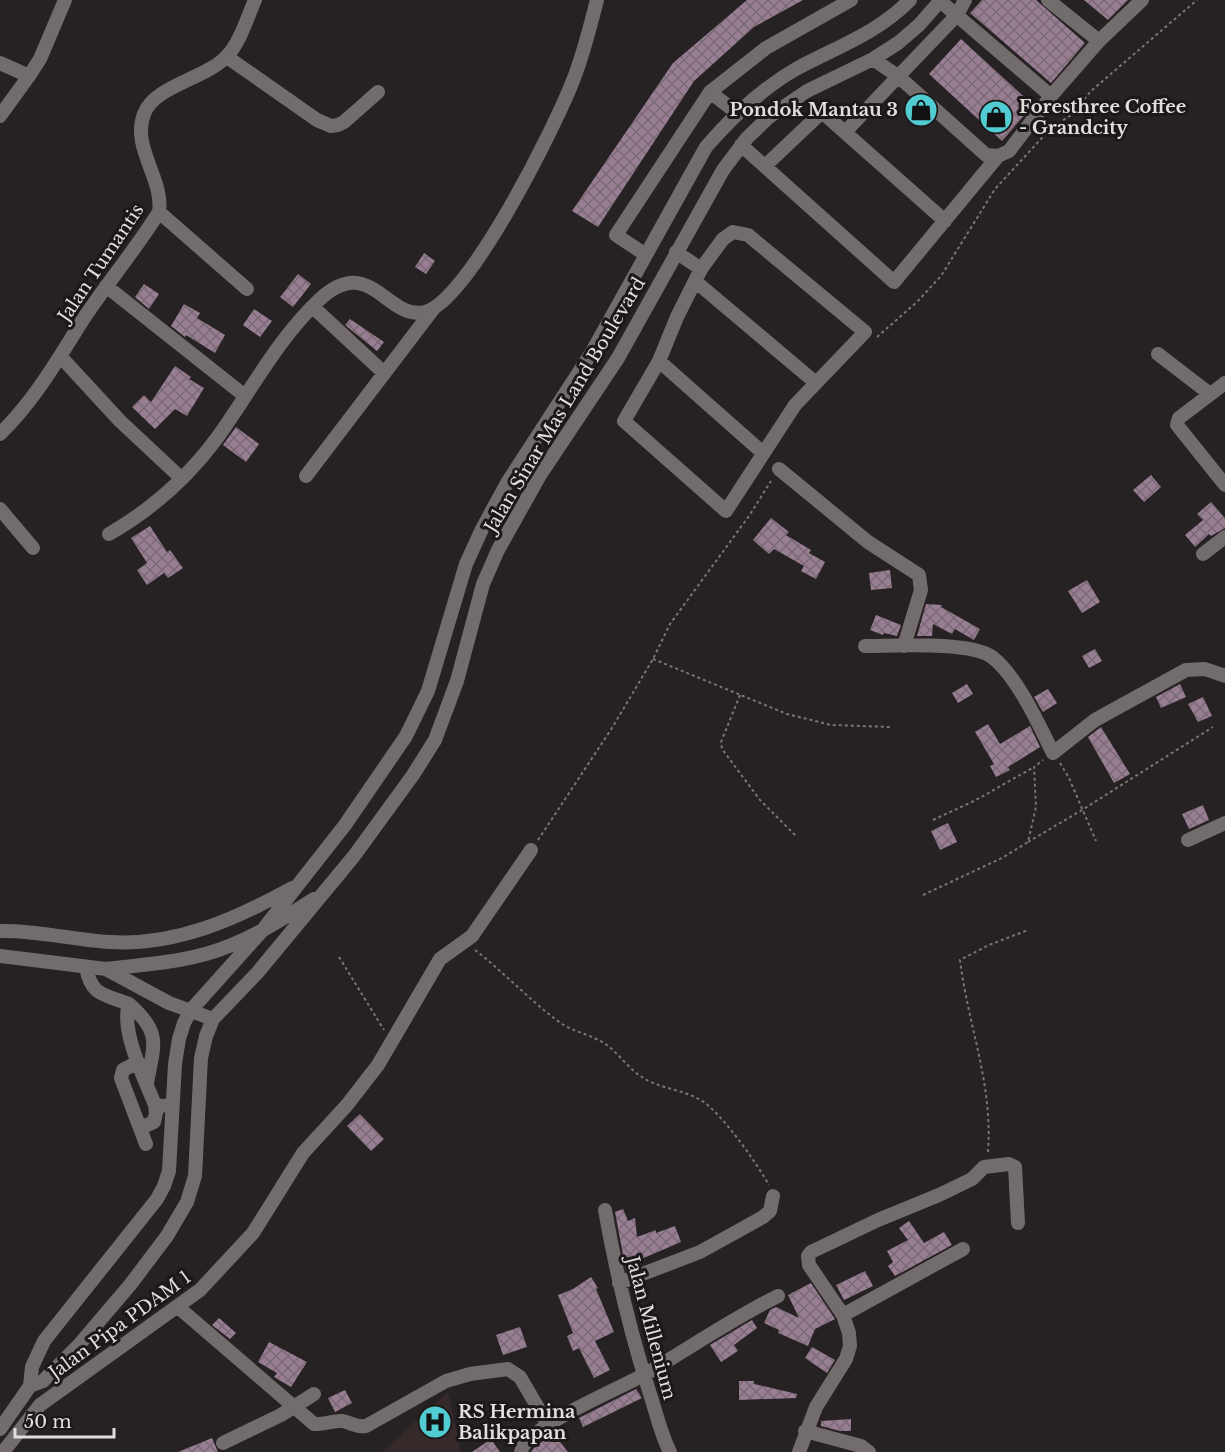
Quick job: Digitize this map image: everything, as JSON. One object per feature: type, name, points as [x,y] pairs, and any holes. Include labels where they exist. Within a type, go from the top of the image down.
[{"type":"street","points":[[0,116],[40,59],[65,0]]},
{"type":"street","name":"Jalan Tumantis","points":[[0,434],[18,416],[106,286],[159,213],[159,194],[143,146],[141,125],[144,112],[160,96],[211,69],[227,57],[238,39],[255,0]]},
{"type":"street","points":[[109,534],[152,507],[181,478],[215,440],[279,344],[332,290],[357,283],[370,286],[411,312],[424,312],[447,298],[490,242],[524,182],[573,81],[588,39],[597,0]]},
{"type":"street","points":[[646,255],[616,235],[710,92],[766,48],[851,0]]},
{"type":"street","name":"Jalan Sinar Mas Land Boulevard","points":[[910,0],[895,15],[873,30],[794,70],[754,98],[706,147],[592,352],[507,483],[482,529],[466,564],[428,691],[406,736],[345,825],[261,932],[191,1010],[179,1040],[175,1064],[169,1171],[164,1186],[157,1199],[44,1341],[32,1366],[30,1386],[43,1381],[58,1368],[130,1285],[167,1236],[187,1202],[195,1176],[201,1058],[213,1019],[258,972],[323,894],[413,775],[435,740],[457,681],[483,584],[498,550],[540,474],[618,358],[723,170],[741,145],[769,117],[807,91],[873,59],[898,43],[919,25],[940,1]]},
{"type":"street","points":[[845,132],[957,15],[965,0]]},
{"type":"street","points":[[1047,0],[1100,41]]},
{"type":"street","points":[[741,145],[894,282],[998,156],[1009,151],[1051,96],[1100,41],[1142,0]]},
{"type":"street","points":[[940,1],[1051,96]]},
{"type":"street","points":[[227,57],[317,120],[331,126],[344,122],[378,92]]},
{"type":"street","points":[[873,59],[898,77],[986,155],[998,156]]},
{"type":"street","points":[[0,63],[29,76]]},
{"type":"street","points":[[710,92],[737,113]]},
{"type":"street","points":[[765,166],[822,112],[945,221]]},
{"type":"street","points":[[159,213],[246,289]]},
{"type":"street","points":[[664,224],[686,234]]},
{"type":"street","points":[[733,232],[748,235],[865,332],[795,405],[726,511],[624,421],[658,361],[698,275],[723,239],[733,232]]},
{"type":"street","points":[[676,252],[816,383]]},
{"type":"street","points":[[106,286],[245,396]]},
{"type":"street","points":[[313,307],[384,373]]},
{"type":"street","points":[[306,476],[435,307]]},
{"type":"street","points":[[1158,354],[1210,394]]},
{"type":"street","points":[[60,357],[120,421],[181,478]]},
{"type":"street","points":[[658,361],[763,453]]},
{"type":"street","points":[[1225,383],[1179,418],[1177,425],[1225,485]]},
{"type":"street","points":[[779,469],[868,542],[919,575],[921,590],[904,646]]},
{"type":"street","points":[[0,509],[33,548]]},
{"type":"street","points":[[1203,554],[1225,537]]},
{"type":"street","points":[[865,646],[954,648],[991,656],[1010,677],[1053,753],[1095,720],[1186,670],[1205,669],[1225,676]]},
{"type":"street","points":[[1188,840],[1225,823]]},
{"type":"street","name":"Jalan Pipa PDAM 1","points":[[3,1452],[40,1405],[200,1290],[253,1233],[303,1153],[347,1105],[378,1065],[440,959],[472,936],[531,850]]},
{"type":"street","name":"Jalan Sinar Mas Land Boulevard","points":[[0,931],[112,942],[169,938],[216,926],[296,886]]},
{"type":"street","points":[[0,956],[106,969],[173,961],[227,947],[261,932],[323,894]]},
{"type":"street","points":[[169,938],[173,961]]},
{"type":"street","points":[[86,966],[91,986],[129,1004],[151,1029],[154,1046],[147,1083]]},
{"type":"street","points":[[106,969],[169,1003],[213,1019]]},
{"type":"street","points":[[129,1004],[126,1012],[127,1022],[156,1113],[154,1122],[140,1128]]},
{"type":"street","points":[[138,1062],[123,1070],[121,1078],[146,1144]]},
{"type":"street","points":[[155,1105],[172,1106]]},
{"type":"street","points":[[799,1452],[805,1431],[816,1407],[846,1359],[850,1346],[843,1315],[809,1265],[808,1256],[811,1252],[878,1220],[948,1191],[972,1179],[984,1167],[1009,1164],[1015,1167],[1018,1223]]},
{"type":"street","points":[[169,1171],[195,1176]]},
{"type":"street","points":[[619,1283],[700,1252],[763,1217],[770,1211],[773,1196]]},
{"type":"street","name":"Jalan Millenium","points":[[605,1210],[619,1283],[660,1429],[670,1452]]},
{"type":"street","points":[[843,1315],[963,1249]]},
{"type":"street","points":[[521,1452],[523,1444],[548,1425],[613,1389],[644,1375],[743,1313],[778,1296]]},
{"type":"street","points":[[178,1307],[314,1424],[341,1421],[363,1427],[446,1382],[470,1374],[508,1370],[520,1377],[548,1425]]},
{"type":"street","points":[[0,1429],[30,1386]]},
{"type":"street","points":[[223,1443],[314,1394]]},
{"type":"street","points":[[805,1431],[861,1446],[869,1452]]},
{"type":"path","points":[[870,345],[917,302],[941,276],[995,189],[1051,128],[1071,115],[1091,91],[1197,0]]},
{"type":"path","points":[[531,850],[612,728],[653,659],[670,624],[749,516],[779,469]]},
{"type":"path","points":[[653,659],[787,714],[831,725],[890,727]]},
{"type":"path","points":[[740,695],[721,742],[722,749],[760,800],[796,836]]},
{"type":"path","points":[[923,895],[1002,858],[1213,727]]},
{"type":"path","points":[[933,820],[976,800],[1034,767],[1053,753],[1069,778],[1096,842]]},
{"type":"path","points":[[1028,842],[1036,807],[1034,767]]},
{"type":"path","points":[[984,1167],[989,1131],[986,1088],[963,985],[960,960],[989,945],[1028,930]]},
{"type":"path","points":[[465,941],[565,1026],[602,1042],[615,1051],[642,1078],[693,1096],[711,1108],[757,1166],[769,1184],[773,1196]]},
{"type":"path","points":[[339,957],[392,1043]]},
{"type":"shaded area","name":"RS Hermina Balikpapan","points":[[448,1392],[461,1452],[382,1452]]},
{"type":"building","points":[[747,0],[803,0],[754,27],[694,81],[598,227],[572,211],[673,63]]},
{"type":"building","points":[[982,0],[1036,0],[1085,43],[1051,83],[970,13]]},
{"type":"building","points":[[1084,0],[1128,0],[1108,20]]},
{"type":"building","points":[[961,39],[1033,105],[1002,141],[929,74]]},
{"type":"building","points":[[424,253],[435,261],[426,274],[415,267]]},
{"type":"building","points":[[298,274],[311,284],[293,307],[280,297]]},
{"type":"building","points":[[144,284],[159,294],[149,309],[135,297]]},
{"type":"building","points":[[184,304],[200,313],[197,318],[225,335],[215,353],[186,335],[185,337],[171,326]]},
{"type":"building","points":[[254,309],[272,321],[260,337],[243,325]]},
{"type":"building","points":[[350,319],[384,342],[377,351],[345,325]]},
{"type":"building","points":[[175,366],[191,377],[189,379],[204,388],[187,416],[175,409],[155,429],[132,407],[144,395],[151,402]]},
{"type":"building","points":[[236,427],[259,444],[246,462],[223,445]]},
{"type":"building","points":[[1151,475],[1161,487],[1144,502],[1133,490]]},
{"type":"building","points":[[1211,502],[1225,518],[1225,528],[1211,536],[1209,534],[1195,547],[1185,535],[1203,520],[1197,514]]},
{"type":"building","points":[[771,518],[789,532],[786,535],[811,550],[809,553],[825,562],[816,579],[801,571],[804,566],[774,549],[769,554],[753,540]]},
{"type":"building","points":[[150,526],[167,552],[170,550],[183,568],[168,578],[164,573],[147,585],[137,570],[147,563],[131,538]]},
{"type":"building","points":[[890,570],[892,588],[871,590],[869,573]]},
{"type":"building","points":[[1087,580],[1100,602],[1082,613],[1068,591]]},
{"type":"building","points":[[926,604],[942,605],[941,607],[980,629],[974,640],[955,629],[952,634],[933,624],[932,636],[917,636]]},
{"type":"building","points":[[876,615],[901,625],[897,636],[884,633],[883,635],[870,630]]},
{"type":"building","points":[[1095,649],[1102,661],[1089,668],[1082,656]]},
{"type":"building","points":[[967,684],[973,694],[958,703],[952,693]]},
{"type":"building","points":[[1180,684],[1186,697],[1161,708],[1156,697]]},
{"type":"building","points":[[1048,689],[1057,703],[1043,712],[1034,697]]},
{"type":"building","points":[[1203,697],[1212,716],[1198,722],[1188,704]]},
{"type":"building","points":[[988,724],[1000,744],[1030,726],[1040,747],[1008,767],[1010,770],[996,777],[990,766],[994,764],[975,732]]},
{"type":"building","points":[[1101,727],[1130,774],[1114,783],[1088,737]]},
{"type":"building","points":[[1203,805],[1209,820],[1189,829],[1182,814]]},
{"type":"building","points":[[948,823],[957,842],[940,850],[931,831]]},
{"type":"building","points":[[360,1114],[384,1139],[371,1151],[347,1126]]},
{"type":"building","points":[[623,1209],[628,1221],[635,1218],[637,1237],[675,1226],[681,1242],[639,1260],[641,1265],[626,1271],[615,1212]]},
{"type":"building","points":[[909,1221],[924,1243],[944,1232],[952,1245],[895,1276],[888,1266],[893,1262],[887,1251],[908,1240],[899,1228]]},
{"type":"building","points":[[865,1271],[873,1286],[844,1300],[836,1285]]},
{"type":"building","points":[[591,1277],[598,1288],[596,1289],[614,1332],[595,1341],[610,1370],[594,1378],[579,1348],[573,1351],[567,1336],[573,1333],[558,1295],[573,1289]]},
{"type":"building","points":[[811,1283],[835,1319],[815,1329],[808,1346],[778,1333],[779,1330],[764,1323],[770,1310],[776,1307],[799,1318],[788,1295]]},
{"type":"building","points":[[219,1318],[236,1333],[230,1339],[212,1325]]},
{"type":"building","points":[[752,1320],[757,1328],[734,1345],[738,1351],[721,1362],[710,1345]]},
{"type":"building","points":[[520,1327],[527,1347],[503,1355],[496,1335]]},
{"type":"building","points":[[269,1342],[307,1362],[291,1387],[274,1377],[277,1373],[258,1362]]},
{"type":"building","points":[[812,1347],[835,1360],[827,1373],[805,1358]]},
{"type":"building","points":[[739,1381],[754,1381],[754,1384],[797,1394],[796,1398],[739,1400]]},
{"type":"building","points":[[636,1389],[642,1398],[583,1427],[579,1418]]},
{"type":"building","points":[[345,1390],[352,1403],[335,1412],[328,1398]]},
{"type":"building","points":[[851,1419],[851,1431],[840,1431],[821,1426],[821,1421]]},
{"type":"building","points":[[553,1433],[568,1452],[531,1452],[534,1448]]},
{"type":"building","points":[[212,1438],[218,1452],[178,1452]]},
{"type":"building","points":[[491,1439],[500,1452],[472,1452]]},
{"type":"place","name":"Pondok Mantau 3","points":[[921,110]]},
{"type":"place","name":"Foresthree Coffee - Grandcity","points":[[996,117]]},
{"type":"place","name":"RS Hermina Balikpapan","points":[[435,1422]]}]
